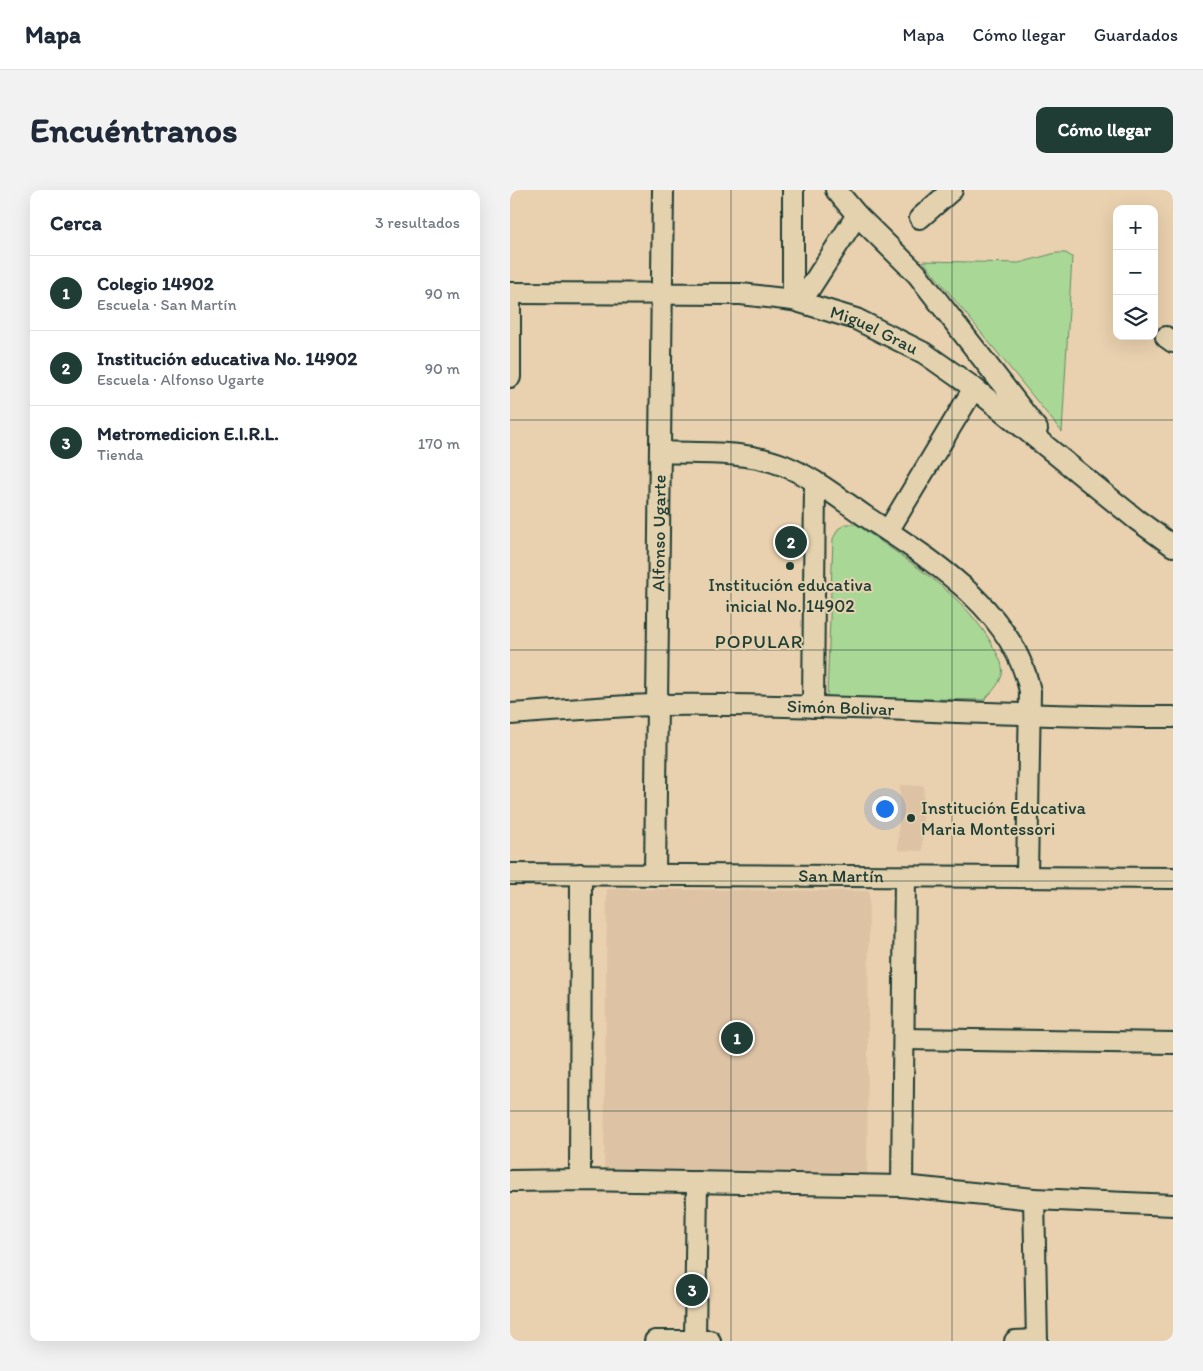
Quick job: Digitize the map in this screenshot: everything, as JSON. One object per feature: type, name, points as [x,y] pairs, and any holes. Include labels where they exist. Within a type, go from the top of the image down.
[{"type":"street","name":"Alfonso Ugarte","points":[[655,875],[663,190]]},
{"type":"street","points":[[793,190],[797,301]]},
{"type":"street","points":[[836,190],[857,215],[917,274],[1057,456]]},
{"type":"street","points":[[920,218],[952,190]]},
{"type":"street","points":[[797,301],[857,215]]},
{"type":"street","name":"Miguel Grau","points":[[510,293],[741,294],[797,301],[856,319],[924,353],[974,388],[1137,520],[1173,546]]},
{"type":"street","points":[[510,293],[510,377]]},
{"type":"street","points":[[888,530],[974,388]]},
{"type":"street","points":[[661,452],[756,458],[784,466],[815,482],[888,530],[956,580],[995,620],[1013,646],[1026,672],[1030,691],[1027,876]]},
{"type":"street","points":[[813,707],[815,482]]},
{"type":"street","name":"Simón Bolivar","points":[[510,714],[656,705],[813,707],[1031,715],[1173,717]]},
{"type":"street","name":"San Martín","points":[[510,874],[1173,878]]},
{"type":"street","points":[[580,1180],[581,874]]},
{"type":"street","points":[[902,1186],[905,877]]},
{"type":"street","points":[[904,1039],[1173,1043]]},
{"type":"street","points":[[510,1181],[580,1180],[902,1186],[1034,1199],[1173,1205]]},
{"type":"street","points":[[695,1340],[697,1182]]},
{"type":"street","points":[[1015,1341],[1036,1340],[1034,1199]]},
{"type":"street","points":[[655,1341],[710,1341]]},
{"type":"shaded area","name":"Institución Educativa Maria Montessori","points":[[900,785],[924,786],[922,851],[898,850]]},
{"type":"shaded area","points":[[607,889],[869,891],[867,1186],[604,1184]]},
{"type":"green space","points":[[1056,253],[1066,253],[1072,257],[1062,432],[923,261],[1019,263]]},
{"type":"green space","points":[[846,524],[856,524],[914,565],[952,595],[983,630],[1002,665],[1001,679],[984,700],[827,697],[833,539],[838,529]]},
{"type":"place","name":"Institución educativa No. 14902","points":[[791,542]]},
{"type":"place","name":"Institución educativa inicial No. 14902","points":[[790,566]]},
{"type":"place","name":"Institución Educativa Maria Montessori","points":[[911,818]]},
{"type":"place","name":"Colegio 14902","points":[[737,1038]]},
{"type":"place","name":"Metromedicion E.I.R.L.","points":[[692,1290]]},
{"type":"district","name":"POPULAR","points":[[759,641]]}]
